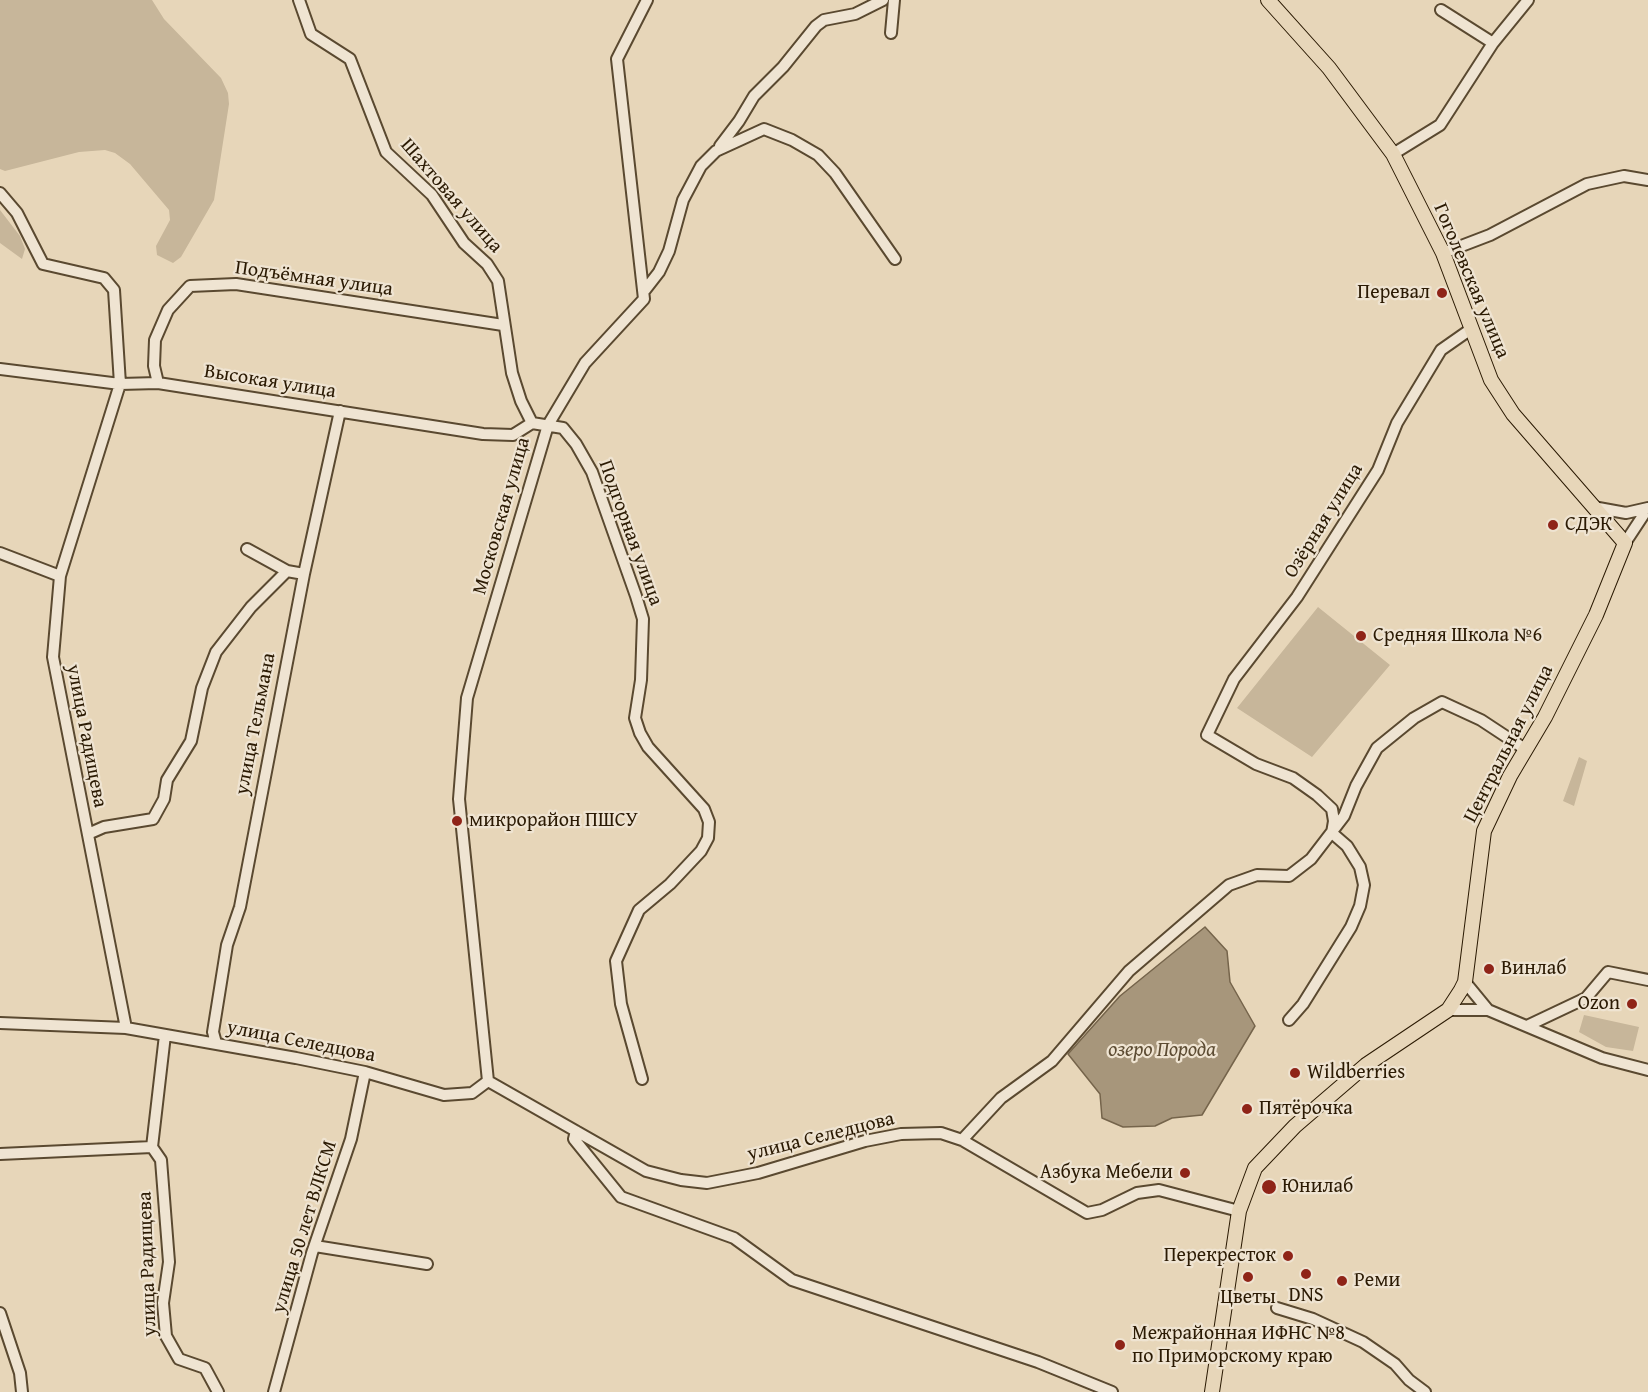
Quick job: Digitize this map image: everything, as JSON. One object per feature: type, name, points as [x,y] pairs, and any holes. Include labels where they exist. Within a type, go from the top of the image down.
[{"type":"main road","name":"Гоголевская улица","points":[[1268,0],[1329,68],[1393,154],[1443,253],[1491,380],[1513,414],[1625,543]]},
{"type":"main road","name":"Центральная улица","points":[[1448,1010],[1465,982],[1484,831],[1596,615],[1625,543]]},
{"type":"main road","points":[[1212,1392],[1239,1211],[1255,1168],[1295,1126],[1366,1065],[1448,1010]]},
{"type":"street","name":"Шахтовая улица","points":[[299,0],[311,34],[350,59],[387,153],[432,195],[464,243],[487,264],[498,281],[503,326],[512,373],[532,423]]},
{"type":"street","points":[[645,290],[616,58],[647,0]]},
{"type":"street","name":"Московская улица","points":[[488,1081],[459,799],[467,699],[548,424],[585,363],[644,299],[645,290],[659,272],[669,251],[688,187],[702,166],[739,122],[754,96],[783,67],[816,26],[824,20],[855,14],[884,0]]},
{"type":"street","points":[[891,33],[894,0]]},
{"type":"street","points":[[1393,154],[1440,125],[1493,43],[1528,0]]},
{"type":"street","points":[[1441,10],[1493,43]]},
{"type":"street","points":[[716,151],[764,129],[792,140],[818,155],[835,173],[895,259]]},
{"type":"street","points":[[1443,253],[1490,235],[1587,184],[1624,176],[1648,180]]},
{"type":"street","points":[[0,194],[17,213],[43,264],[104,278],[111,283],[114,290],[120,384]]},
{"type":"street","name":"Подъёмная улица","points":[[159,383],[154,366],[155,340],[168,310],[190,286],[236,284],[503,326]]},
{"type":"street","name":"Озёрная улица","points":[[1332,833],[1335,821],[1332,809],[1308,788],[1293,778],[1257,764],[1207,735],[1234,679],[1297,597],[1378,470],[1397,423],[1434,359],[1441,350],[1471,329]]},
{"type":"street","name":"Высокая улица","points":[[0,369],[120,384],[159,383],[483,434],[513,435],[532,423]]},
{"type":"street","name":"улица Радищева","points":[[120,384],[60,576],[52,657],[62,717],[88,834],[126,1028]]},
{"type":"street","name":"улица Тельмана","points":[[216,1043],[213,1032],[228,945],[240,907],[304,574],[340,411]]},
{"type":"street","points":[[532,423],[548,424]]},
{"type":"street","name":"Подгорная улица","points":[[548,424],[562,428],[576,444],[592,472],[643,619],[641,680],[635,718],[640,733],[648,747],[704,809],[709,822],[708,838],[701,851],[670,884],[639,910],[616,961],[621,1004],[642,1078]]},
{"type":"street","points":[[1593,507],[1626,513],[1648,508]]},
{"type":"street","name":"Центральная улица","points":[[1625,543],[1648,508]]},
{"type":"street","points":[[247,549],[288,571],[304,574]]},
{"type":"street","points":[[0,553],[60,576]]},
{"type":"street","points":[[88,834],[104,827],[153,819],[164,798],[167,780],[190,741],[202,688],[216,652],[251,607],[288,571]]},
{"type":"street","points":[[962,1140],[1001,1098],[1052,1061],[1129,971],[1229,885],[1257,874],[1288,876],[1311,859],[1344,816],[1356,786],[1377,748],[1387,737],[1442,702],[1480,720],[1525,749]]},
{"type":"street","points":[[1289,1020],[1303,1004],[1351,927],[1360,906],[1364,885],[1360,867],[1347,846],[1332,833]]},
{"type":"street","points":[[1529,1025],[1586,998],[1608,972],[1648,980]]},
{"type":"street","points":[[1465,982],[1488,1010]]},
{"type":"street","points":[[1448,1010],[1488,1010],[1529,1025],[1602,1058],[1648,1070]]},
{"type":"street","name":"улица Селедцова","points":[[0,1023],[126,1028],[365,1072],[444,1095],[472,1093],[488,1081],[646,1171],[707,1183],[758,1173],[865,1141],[901,1134],[941,1133],[962,1140],[1087,1213],[1102,1210],[1137,1193],[1159,1190],[1239,1211]]},
{"type":"street","points":[[0,1154],[152,1147],[165,1035]]},
{"type":"street","name":"улица 50 лет ВЛКСМ","points":[[274,1392],[315,1246],[351,1139],[365,1072]]},
{"type":"street","points":[[576,1131],[574,1139],[621,1197],[734,1238],[792,1280],[1038,1362],[1112,1392]]},
{"type":"street","name":"улица Радищева","points":[[152,1147],[161,1160],[169,1262],[163,1303],[166,1336],[179,1359],[205,1368],[218,1392]]},
{"type":"street","points":[[315,1246],[427,1264]]},
{"type":"street","points":[[1276,1308],[1313,1319],[1362,1342],[1395,1364],[1409,1380],[1425,1392]]},
{"type":"street","points":[[0,1313],[20,1373],[22,1392]]},
{"type":"shaded area","points":[[0,0],[152,0],[164,19],[221,78],[228,93],[229,104],[214,200],[181,257],[173,263],[157,255],[156,246],[170,220],[169,210],[130,164],[115,153],[105,150],[79,152],[5,171],[0,169]]},
{"type":"shaded area","points":[[0,210],[20,236],[25,249],[22,259],[0,243]]},
{"type":"shaded area","points":[[1318,607],[1390,665],[1312,757],[1237,708]]},
{"type":"shaded area","points":[[1579,757],[1587,761],[1574,806],[1563,801]]},
{"type":"shaded area","points":[[1584,1015],[1639,1027],[1633,1051],[1606,1047],[1579,1032]]},
{"type":"water","name":"озеро Порода","points":[[1205,927],[1227,951],[1230,982],[1255,1026],[1202,1115],[1172,1118],[1155,1126],[1123,1127],[1102,1118],[1100,1094],[1068,1054],[1120,996]]},
{"type":"place","name":"Перевал","points":[[1442,293]]},
{"type":"place","name":"СДЭК","points":[[1553,525]]},
{"type":"place","name":"Средняя Школа №6","points":[[1361,636]]},
{"type":"place","name":"микрорайон ПШСУ","points":[[457,821]]},
{"type":"place","name":"Винлаб","points":[[1489,969]]},
{"type":"place","name":"Ozon","points":[[1632,1004]]},
{"type":"place","name":"Wildberries","points":[[1295,1073]]},
{"type":"place","name":"Пятёрочка","points":[[1247,1109]]},
{"type":"place","name":"Азбука Мебели","points":[[1185,1173]]},
{"type":"place","name":"Юнилаб","points":[[1269,1187]]},
{"type":"place","name":"Перекресток","points":[[1288,1256]]},
{"type":"place","name":"DNS","points":[[1306,1274]]},
{"type":"place","name":"Цветы","points":[[1248,1277]]},
{"type":"place","name":"Реми","points":[[1342,1281]]},
{"type":"place","name":"Межрайонная ИФНС №8 по Приморскому краю","points":[[1120,1345]]}]
